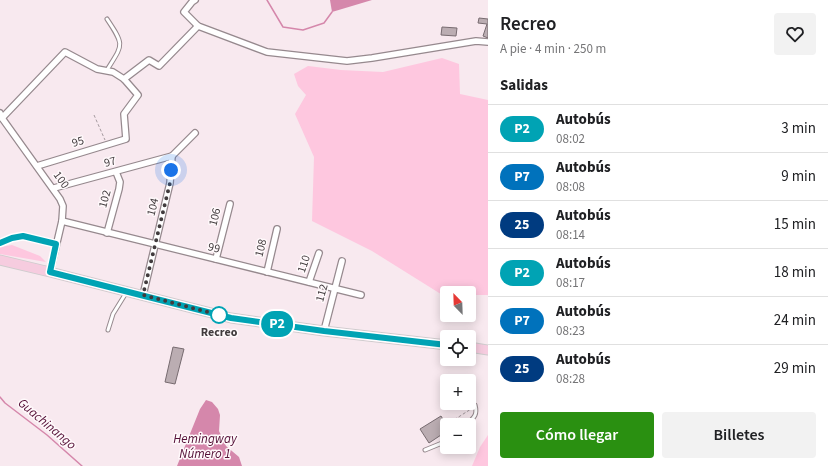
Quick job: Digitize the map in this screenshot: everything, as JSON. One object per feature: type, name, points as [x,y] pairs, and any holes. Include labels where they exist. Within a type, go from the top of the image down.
[{"type":"main road","points":[[0,260],[231,318],[324,331],[440,344]]},
{"type":"main road","points":[[476,348],[488,350]]},
{"type":"street","points":[[195,0],[184,12],[198,26],[267,52],[347,61],[476,41],[488,42]]},
{"type":"street","points":[[1,115],[65,52],[97,69],[113,72],[124,79],[149,60],[158,66],[198,26]]},
{"type":"street","name":"95","points":[[37,166],[126,139],[124,114],[138,95],[124,79]]},
{"type":"street","name":"100","points":[[1,115],[54,188],[63,206],[62,221],[50,272]]},
{"type":"street","points":[[172,156],[195,132]]},
{"type":"street","name":"97","points":[[54,188],[172,156]]},
{"type":"street","name":"104","points":[[143,295],[170,183],[172,156]]},
{"type":"street","name":"102","points":[[108,233],[120,182],[116,172]]},
{"type":"street","name":"106","points":[[216,259],[230,204]]},
{"type":"street","name":"99","points":[[62,221],[361,295]]},
{"type":"street","name":"108","points":[[267,272],[277,229]]},
{"type":"street","name":"110","points":[[309,282],[319,252]]},
{"type":"street","name":"112","points":[[324,331],[342,261]]},
{"type":"lane","points":[[107,70],[120,49],[119,37],[108,19]]},
{"type":"lane","points":[[0,243],[12,238],[23,236],[56,244]]},
{"type":"lane","points":[[108,330],[113,314],[127,292]]},
{"type":"lane","points":[[473,418],[477,412],[476,408]]},
{"type":"lane","points":[[426,450],[440,444]]},
{"type":"path","points":[[94,115],[107,145]]},
{"type":"path","points":[[458,418],[471,410]]},
{"type":"shaded area","points":[[442,58],[459,64],[460,94],[488,100],[488,295],[476,295],[476,286],[440,286],[440,294],[372,251],[312,221],[314,157],[295,114],[306,95],[298,86],[294,74],[308,66],[341,70],[383,72]]},
{"type":"shaded area","points":[[12,245],[40,256],[46,262],[0,254],[0,247]]},
{"type":"shaded area","points":[[488,435],[488,466],[472,466],[480,447]]},
{"type":"water","points":[[330,0],[372,0],[332,12]]},
{"type":"water","name":"Hemingway Número 1","points":[[206,400],[212,402],[218,409],[220,415],[219,431],[226,446],[239,457],[242,466],[177,466],[200,409]]},
{"type":"building","points":[[479,18],[488,19],[488,38],[483,36],[487,24],[478,23]]},
{"type":"building","points":[[442,27],[457,28],[456,36],[441,35]]},
{"type":"building","points":[[173,347],[184,349],[175,384],[165,382]]},
{"type":"building","points":[[441,416],[442,418],[440,418],[440,436],[429,443],[420,429]]},
{"type":"waterway","points":[[267,0],[283,27],[303,30],[324,23],[332,12]]},
{"type":"waterway","name":"Guachinango","points":[[0,397],[5,403],[47,435],[82,466]]},
{"type":"bus line","name":"P2","points":[[0,243],[12,238],[23,236],[56,244],[50,272],[231,318],[324,331],[440,344]]},
{"type":"place","name":"Recreo","points":[[219,315]]},
{"type":"route","points":[[171,170],[170,183],[143,295],[219,315]]}]
